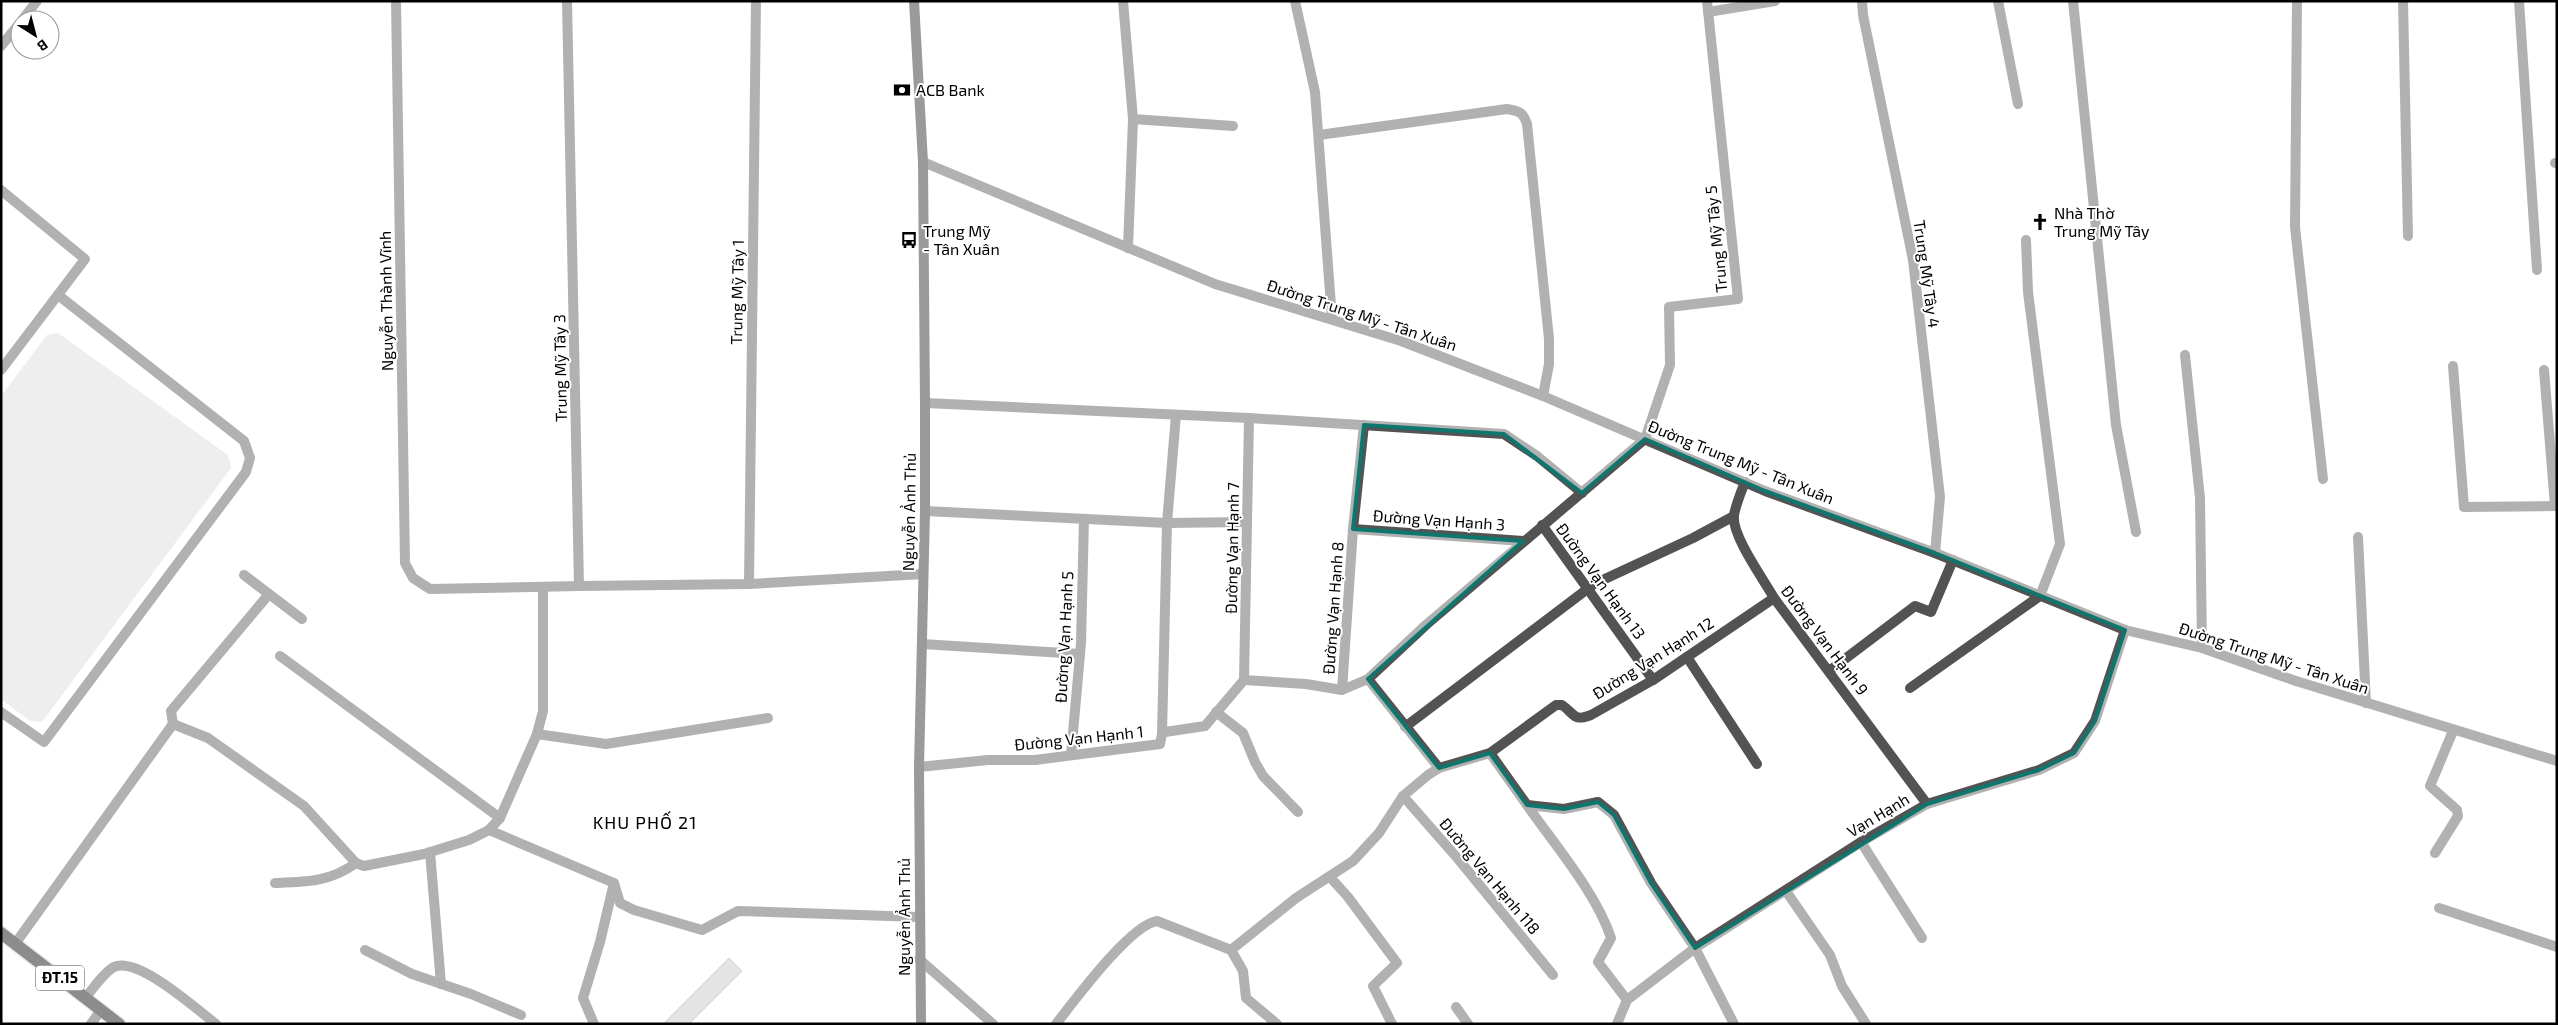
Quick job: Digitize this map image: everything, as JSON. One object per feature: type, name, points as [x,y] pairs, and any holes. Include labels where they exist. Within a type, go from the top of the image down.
[{"type":"main road","name":"Nguyễn Ảnh Thủ","points":[[914,1],[923,162],[925,403],[925,511],[919,767],[921,1024]]},
{"type":"main road","name":"ĐT.15","points":[[1,933],[119,1024]]},
{"type":"street","name":"Nguyễn Thành Vĩnh","points":[[396,1],[405,563],[413,578],[430,589],[543,588]]},
{"type":"street","name":"Trung Mỹ Tây 3","points":[[567,1],[579,586]]},
{"type":"street","name":"Trung Mỹ Tây 1","points":[[749,584],[756,1]]},
{"type":"street","points":[[1124,1],[1133,119],[1128,248]]},
{"type":"street","points":[[1300,1],[1295,2],[1316,92],[1332,319]]},
{"type":"street","name":"Trung Mỹ Tây 5","points":[[1645,439],[1670,365],[1669,307],[1738,299],[1707,1]]},
{"type":"street","points":[[1708,12],[1775,1]]},
{"type":"street","name":"Trung Mỹ Tây 4","points":[[1862,1],[1863,15],[1913,260],[1940,497],[1935,553]]},
{"type":"street","points":[[1998,1],[2018,104]]},
{"type":"street","points":[[2073,1],[2116,425],[2136,532]]},
{"type":"street","points":[[2297,1],[2294,227],[2323,479]]},
{"type":"street","points":[[2403,1],[2408,236]]},
{"type":"street","points":[[2519,1],[2537,270]]},
{"type":"street","points":[[1,46],[10,35]]},
{"type":"street","points":[[1319,135],[1507,109],[1519,111],[1524,116],[1527,124],[1549,338],[1549,364],[1543,396]]},
{"type":"street","points":[[1133,119],[1232,126]]},
{"type":"street","name":"Đường Trung Mỹ - Tân Xuân","points":[[923,162],[1215,284],[1401,341],[1543,396],[1745,482],[1953,560],[2125,630],[2202,648],[2453,731],[2557,762]]},
{"type":"street","points":[[1,190],[85,260],[1,370]]},
{"type":"street","points":[[1910,688],[2040,596],[2060,544],[2028,292],[2026,240]]},
{"type":"street","points":[[1,712],[44,742],[246,472],[250,458],[244,441],[58,295]]},
{"type":"street","points":[[2185,355],[2200,498],[2202,648]]},
{"type":"street","points":[[2453,366],[2464,507],[2556,506],[2544,370]]},
{"type":"street","points":[[925,403],[1176,414],[1504,434],[1582,492]]},
{"type":"street","points":[[1162,734],[1167,523],[1176,414]]},
{"type":"street","name":"Đường Vạn Hạnh 7","points":[[1244,680],[1249,418]]},
{"type":"street","name":"Đường Vạn Hạnh 8","points":[[1342,690],[1353,529],[1364,425]]},
{"type":"street","points":[[1244,680],[1342,690],[1368,680],[1427,624],[1645,439]]},
{"type":"street","points":[[1406,727],[1588,588],[1734,516],[1745,482]]},
{"type":"street","points":[[925,511],[1167,523],[1247,522]]},
{"type":"street","name":"Đường Vạn Hạnh 9","points":[[1734,516],[1735,527],[1774,598],[1927,804]]},
{"type":"street","name":"Đường Vạn Hạnh 5","points":[[1071,755],[1080,654],[1084,519]]},
{"type":"street","name":"Đường Vạn Hạnh 13","points":[[1542,525],[1653,680]]},
{"type":"street","name":"Đường Vạn Hạnh 3","points":[[1353,529],[1523,541]]},
{"type":"street","points":[[2358,537],[2366,703]]},
{"type":"street","points":[[1829,671],[1914,606],[1931,612],[1953,560]]},
{"type":"street","points":[[174,724],[208,738],[304,806],[356,863],[364,866],[374,865],[430,852],[469,840],[489,830],[500,818],[537,734],[543,711],[543,588],[749,584],[923,574]]},
{"type":"street","points":[[244,575],[302,618]]},
{"type":"street","points":[[15,944],[174,724],[171,711],[269,594]]},
{"type":"street","name":"Đường Vạn Hạnh 12","points":[[1231,950],[1296,898],[1353,861],[1379,833],[1403,796],[1439,768],[1490,753],[1556,705],[1562,705],[1576,718],[1581,719],[1653,680],[1774,598]]},
{"type":"street","name":"Vạn Hạnh","points":[[1617,1024],[1628,1000],[1695,948],[1861,842],[1927,804],[2039,770],[2074,753],[2095,721],[2125,630]]},
{"type":"street","points":[[922,644],[1080,654]]},
{"type":"street","points":[[280,656],[500,818]]},
{"type":"street","points":[[1687,656],[1758,764]]},
{"type":"street","name":"Đường Vạn Hạnh 1","points":[[919,767],[988,760],[1035,760],[1160,744],[1162,734],[1205,726],[1244,680]]},
{"type":"street","points":[[1368,680],[1439,768]]},
{"type":"street","points":[[1216,712],[1243,733],[1263,776],[1298,812]]},
{"type":"street","points":[[537,734],[606,744],[768,718]]},
{"type":"street","points":[[2435,853],[2458,816],[2457,810],[2430,786],[2453,731]]},
{"type":"street","points":[[1490,753],[1592,899],[1606,924],[1611,938],[1598,962],[1628,1000]]},
{"type":"street","name":"Đường Vạn Hạnh 118","points":[[1403,796],[1459,860],[1553,975]]},
{"type":"street","points":[[1527,805],[1564,809],[1598,802],[1614,815],[1651,883],[1695,948],[1734,1024]]},
{"type":"street","points":[[489,830],[614,883]]},
{"type":"street","points":[[1861,842],[1922,938]]},
{"type":"street","points":[[430,852],[441,984]]},
{"type":"street","points":[[275,883],[327,879],[342,873],[356,863]]},
{"type":"street","points":[[1330,877],[1348,897],[1397,963],[1373,986],[1392,1024]]},
{"type":"street","points":[[614,883],[620,903],[634,910],[702,930],[738,911],[919,916]]},
{"type":"street","points":[[594,1024],[583,998],[600,942],[614,883]]},
{"type":"street","points":[[1786,891],[1830,955],[1842,986],[1866,1024]]},
{"type":"street","points":[[2439,908],[2557,947]]},
{"type":"street","points":[[1056,1024],[1134,932],[1157,920],[1231,950],[1243,971],[1246,998],[1277,1024]]},
{"type":"street","points":[[365,950],[412,974],[521,1015]]},
{"type":"street","points":[[919,959],[993,1024]]},
{"type":"street","points":[[85,998],[113,967],[126,964],[144,971],[216,1024]]},
{"type":"street","points":[[1456,1007],[1468,1024]]},
{"type":"street","points":[[91,1024],[101,1010]]},
{"type":"highlighted area","points":[[1364,425],[1504,434],[1582,493],[1645,439],[1765,491],[1935,553],[2125,630],[2095,721],[2074,753],[2039,770],[1927,804],[1695,948],[1651,883],[1614,815],[1598,802],[1564,809],[1527,805],[1490,753],[1439,768],[1368,679],[1523,541],[1353,529]]},
{"type":"shaded area","points":[[58,333],[228,455],[231,468],[42,722],[30,721],[1,699],[1,396],[47,335]]},
{"type":"building","points":[[729,958],[742,971],[689,1024],[663,1024]]},
{"type":"place","name":"ACB Bank","points":[[902,90]]},
{"type":"place","name":"Nhà Thờ Trung Mỹ Tây","points":[[2040,222]]},
{"type":"place","name":"Trung Mỹ - Tân Xuân","points":[[909,240]]},
{"type":"district","name":"KHU PHỐ 21","points":[[645,823]]}]
